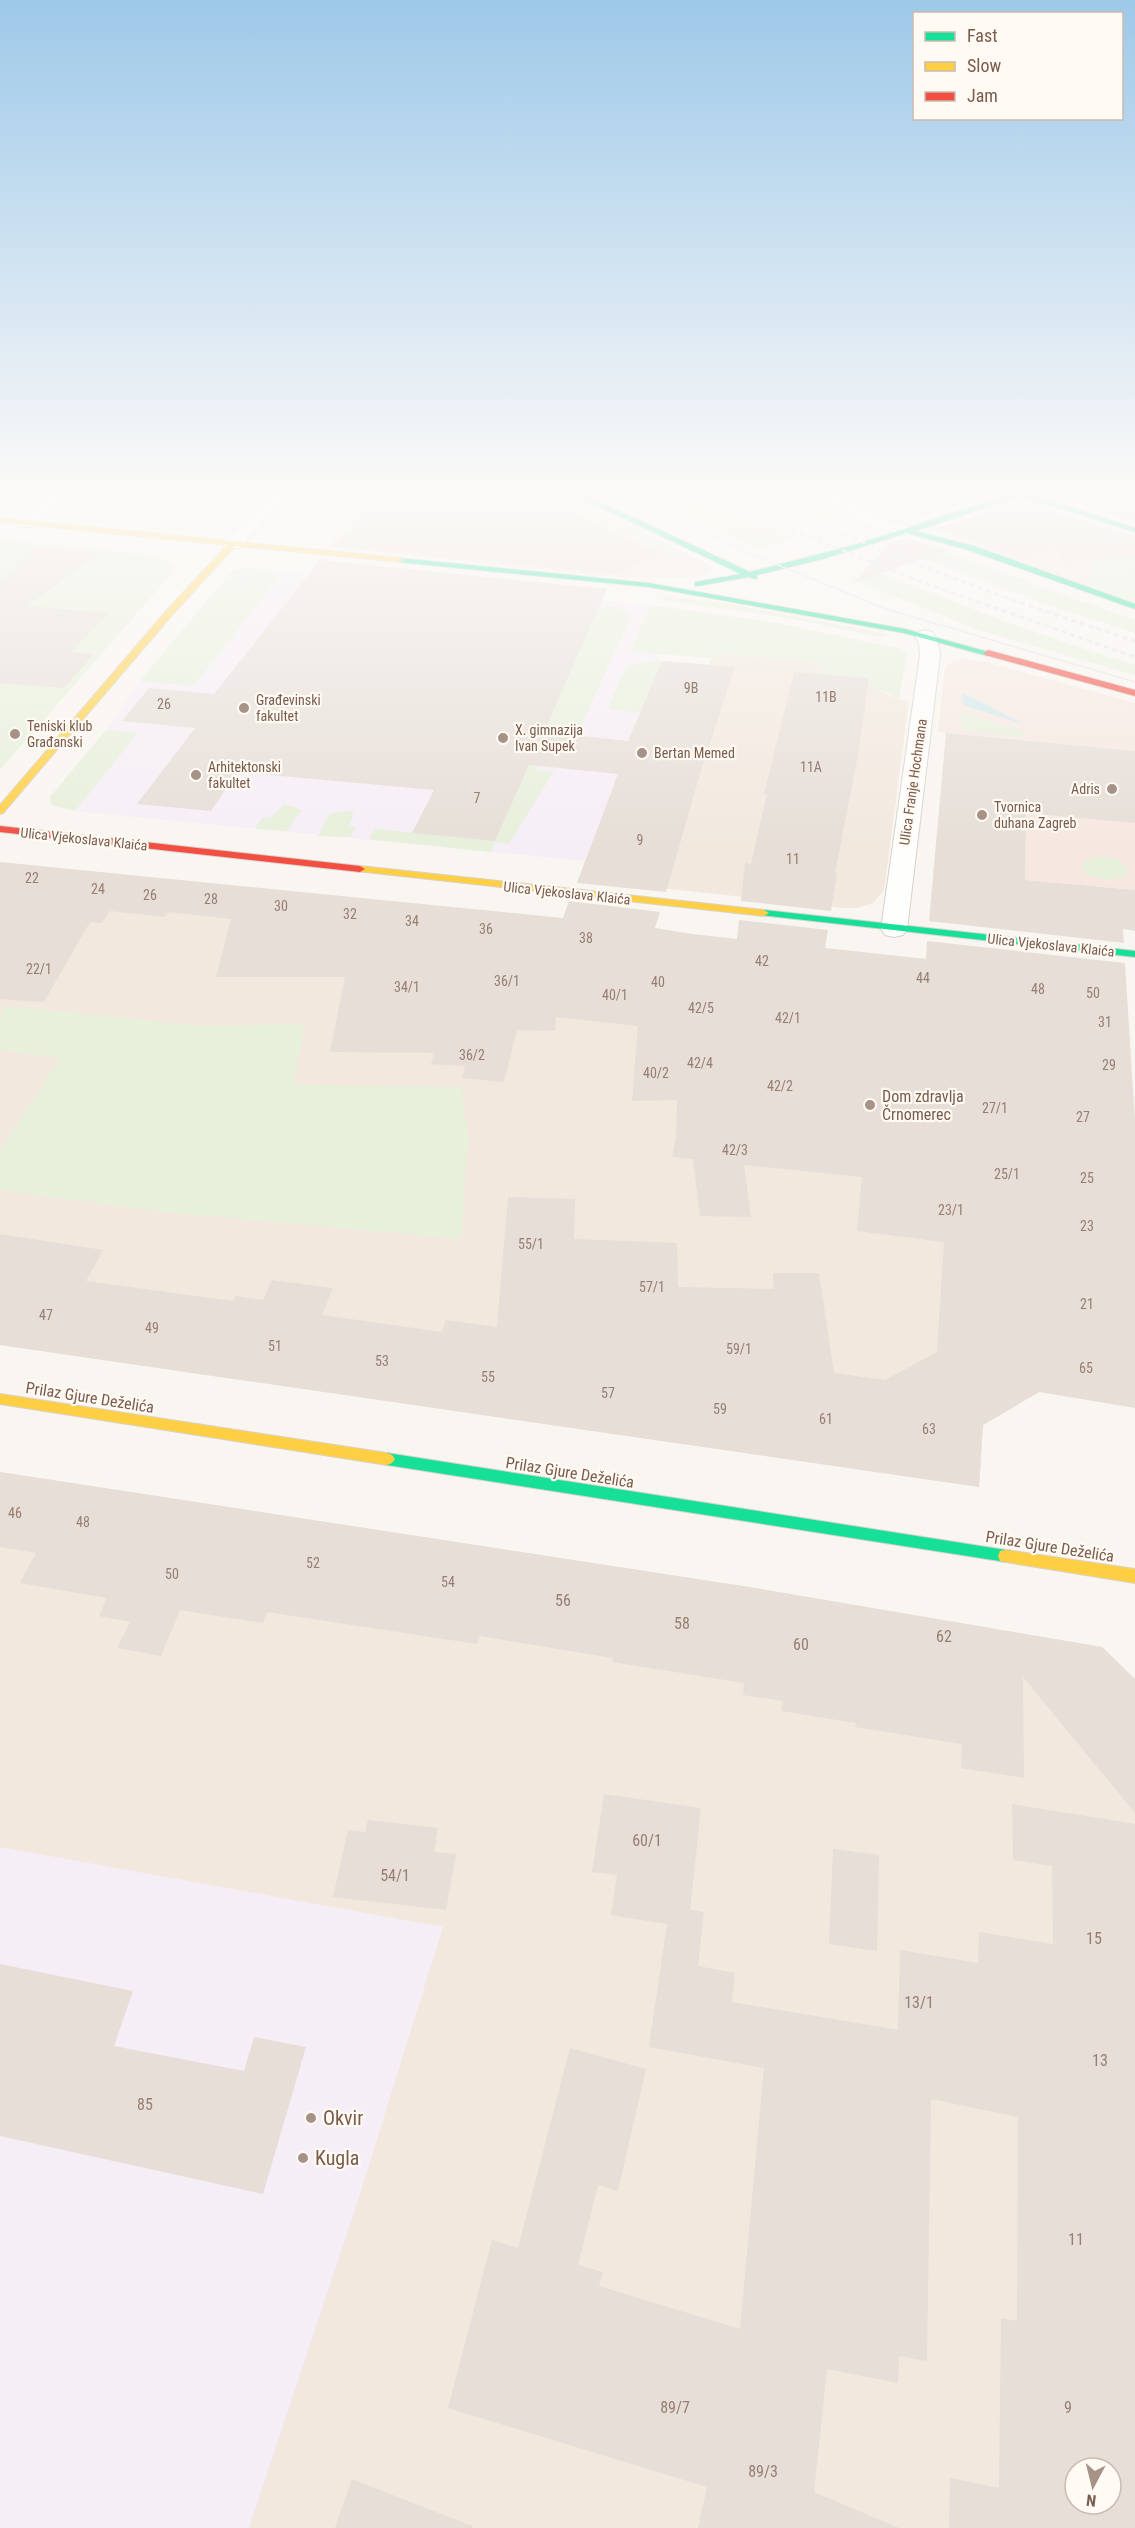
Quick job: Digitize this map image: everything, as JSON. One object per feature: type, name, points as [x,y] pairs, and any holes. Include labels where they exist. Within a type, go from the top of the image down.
[{"type":"street","points":[[0,811],[171,611]]},
{"type":"street","points":[[800,611],[915,634],[1135,693]]},
{"type":"street","points":[[856,611],[915,634]]},
{"type":"street","name":"Ulica Franje Hochmana","points":[[894,929],[930,655],[929,644],[915,634]]},
{"type":"street","name":"Ulica Vjekoslava Klaića","points":[[0,830],[1135,954]]},
{"type":"street","name":"Prilaz Gjure Deželića","points":[[0,1400],[1135,1576]]},
{"type":"shaded area","points":[[198,611],[648,611],[632,652],[655,654],[661,661],[656,671],[670,673],[648,694],[602,817],[606,851],[589,850],[585,861],[75,811],[51,805],[50,797],[106,730],[140,681]]},
{"type":"shaded area","points":[[713,653],[824,662],[821,674],[869,678],[879,690],[899,700],[909,701],[884,890],[873,903],[857,908],[843,908],[579,879],[589,849],[605,851],[601,818],[648,694],[669,673],[655,671],[661,661],[709,665]]},
{"type":"shaded area","points":[[963,659],[982,661],[1135,703],[1135,890],[1025,880],[1027,741],[938,732],[945,667],[954,661]]},
{"type":"shaded area","points":[[0,862],[1135,1122],[1039,1392],[983,1425],[979,1487],[0,1345]]},
{"type":"shaded area","points":[[0,1472],[749,1587],[1102,1647],[1135,1679],[1135,2528],[0,2528]]},
{"type":"shaded area","points":[[0,1847],[443,1927],[355,2210],[249,2528],[0,2528]]},
{"type":"green space","points":[[0,611],[139,611],[0,770]]},
{"type":"green space","points":[[198,611],[252,611],[193,686],[140,681]]},
{"type":"green space","points":[[597,611],[625,611],[632,614],[577,735],[544,732]]},
{"type":"green space","points":[[648,611],[692,611],[777,623],[901,649],[907,655],[899,700],[886,692],[868,688],[869,678],[821,674],[824,662],[713,653],[711,658],[631,652]]},
{"type":"green space","points":[[740,611],[767,611],[892,635],[876,636],[794,619]]},
{"type":"green space","points":[[931,611],[978,611],[1135,665],[1135,675],[978,630]]},
{"type":"green space","points":[[1066,611],[1110,611],[1135,620],[1135,633]]},
{"type":"green space","points":[[661,661],[656,671],[670,673],[661,695],[648,694],[641,713],[610,709],[609,706],[626,668],[633,664]]},
{"type":"green space","points":[[961,712],[1020,731],[1026,736],[962,730]]},
{"type":"green space","points":[[106,730],[138,733],[75,811],[51,805],[50,797]]},
{"type":"green space","points":[[529,765],[537,766],[536,770],[554,771],[509,844],[495,842],[491,852],[369,839],[374,829],[495,841]]},
{"type":"green space","points":[[284,804],[302,810],[287,831],[255,828],[263,817],[271,818]]},
{"type":"green space","points":[[354,811],[349,826],[356,827],[350,837],[318,836],[330,813]]},
{"type":"green space","points":[[1101,856],[1116,859],[1126,866],[1128,873],[1117,879],[1104,880],[1092,876],[1082,868],[1084,861]]},
{"type":"green space","points":[[6,1006],[203,1026],[305,1024],[293,1085],[461,1087],[468,1136],[461,1239],[165,1212],[0,1190],[0,1151],[60,1058],[0,1050],[0,1015]]},
{"type":"water","points":[[963,693],[1026,725],[963,705]]},
{"type":"building","points":[[0,611],[108,613],[71,652],[94,654],[64,688],[0,683]]},
{"type":"building","points":[[280,611],[597,611],[544,732],[628,741],[662,661],[735,667],[700,774],[666,892],[577,883],[618,774],[529,765],[495,841],[412,833],[434,790],[238,772],[211,811],[137,804],[195,728],[122,721],[149,688],[214,694]]},
{"type":"building","points":[[794,672],[869,678],[858,755],[835,873],[837,873],[831,911],[741,901],[745,863],[751,864],[767,794],[764,794]]},
{"type":"building","name":"Tvornica duhana Zagreb","points":[[946,733],[1135,751],[1135,823],[1026,813],[1025,880],[1135,890],[1135,931],[1123,929],[1124,943],[929,921]]},
{"type":"building","points":[[0,862],[563,918],[569,901],[660,912],[655,928],[692,934],[737,939],[739,920],[828,930],[825,948],[926,959],[927,941],[1125,963],[1135,1121],[1135,1408],[1039,1392],[983,1425],[979,1487],[0,1345],[0,1234],[103,1250],[86,1281],[233,1301],[236,1296],[263,1300],[272,1280],[333,1288],[322,1315],[442,1332],[446,1320],[497,1327],[508,1197],[575,1199],[574,1239],[677,1243],[678,1287],[774,1289],[773,1273],[819,1273],[834,1373],[885,1380],[937,1352],[944,1242],[857,1231],[862,1177],[744,1165],[751,1217],[700,1216],[693,1159],[672,1157],[676,1137],[677,1100],[632,1101],[638,1026],[556,1017],[555,1031],[517,1030],[504,1082],[462,1078],[465,1066],[431,1064],[434,1053],[330,1052],[345,977],[216,977],[231,919],[168,912],[165,917],[110,911],[102,923],[90,922],[44,1002],[0,999]]},
{"type":"building","points":[[0,1472],[749,1587],[1102,1647],[1135,1679],[1135,1813],[1023,1677],[1024,1778],[961,1768],[962,1744],[855,1727],[856,1723],[781,1711],[783,1701],[743,1695],[744,1683],[612,1662],[613,1658],[480,1636],[477,1644],[267,1612],[263,1623],[180,1610],[161,1656],[117,1648],[130,1622],[99,1616],[107,1598],[20,1583],[36,1553],[0,1547]]},
{"type":"building","points":[[604,1794],[701,1808],[690,1910],[704,1912],[698,1966],[735,1973],[732,2002],[898,2030],[900,1950],[978,1963],[979,1932],[1053,1944],[1052,1866],[1013,1860],[1012,1804],[1135,1824],[1135,2528],[949,2528],[950,2478],[999,2488],[1001,2318],[1017,2321],[1018,2117],[931,2099],[927,2361],[899,2356],[898,2383],[827,2369],[814,2492],[899,2528],[698,2528],[707,2487],[448,2408],[492,2240],[518,2248],[570,2048],[646,2069],[618,2191],[598,2185],[578,2265],[603,2272],[599,2286],[740,2329],[764,2068],[649,2047],[667,1924],[611,1915],[617,1875],[592,1872]]},
{"type":"building","points":[[368,1820],[438,1828],[434,1852],[456,1854],[446,1910],[333,1897],[348,1830],[365,1832]]},
{"type":"building","points":[[833,1849],[879,1855],[877,1951],[829,1944]]},
{"type":"building","points":[[0,1964],[133,1991],[114,2046],[244,2071],[254,2037],[306,2047],[263,2194],[0,2136]]},
{"type":"building","points":[[352,2479],[472,2526],[472,2528],[335,2528]]},
{"type":"tram line","points":[[893,611],[1135,682]]},
{"type":"railway","points":[[1004,611],[1135,657]]},
{"type":"railway","points":[[1044,611],[1135,641]]},
{"type":"traffic: fast","points":[[794,611],[905,631],[988,653]]},
{"type":"traffic: fast","points":[[764,913],[1135,954]]},
{"type":"traffic: fast","points":[[387,1459],[1006,1556]]},
{"type":"traffic: slow","points":[[0,811],[171,611]]},
{"type":"traffic: slow","points":[[360,869],[764,913]]},
{"type":"traffic: slow","points":[[0,1399],[387,1459]]},
{"type":"traffic: slow","points":[[1006,1556],[1135,1576]]},
{"type":"traffic: jam","points":[[988,653],[1135,693]]},
{"type":"traffic: jam","points":[[0,829],[360,869]]},
{"type":"place","name":"Građevinski fakultet","points":[[244,708]]},
{"type":"place","name":"Teniski klub Građanski","points":[[15,734]]},
{"type":"place","name":"X. gimnazija Ivan Supek","points":[[503,738]]},
{"type":"place","name":"Bertan Memed","points":[[642,753]]},
{"type":"place","name":"Arhitektonski fakultet","points":[[196,775]]},
{"type":"place","name":"Adris","points":[[1112,789]]},
{"type":"place","name":"Tvornica duhana Zagreb","points":[[982,815]]},
{"type":"place","name":"Dom zdravlja Črnomerec","points":[[870,1105]]},
{"type":"place","name":"Okvir","points":[[311,2118]]},
{"type":"place","name":"Kugla","points":[[303,2158]]}]
